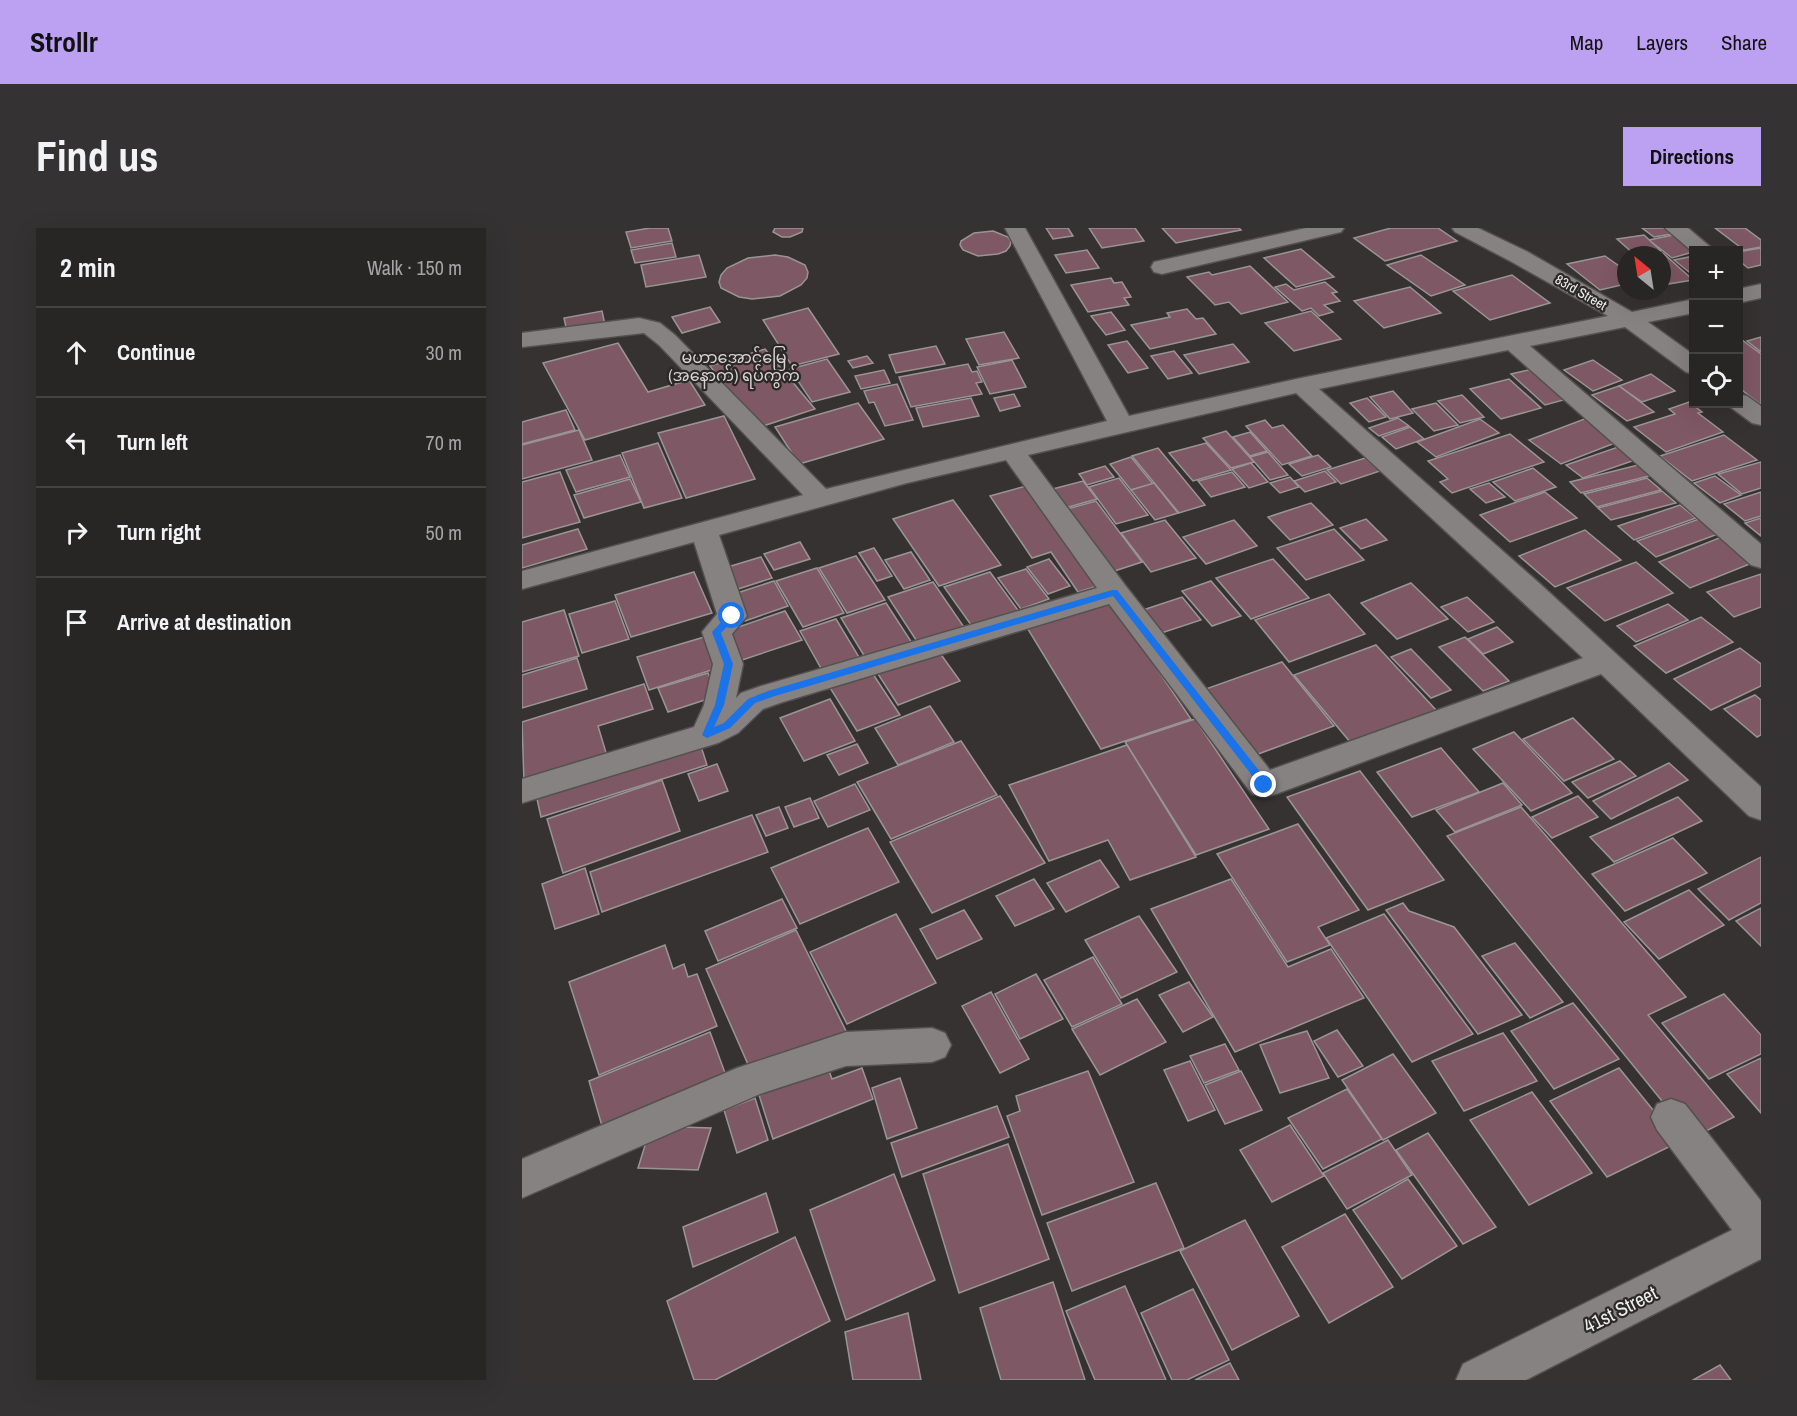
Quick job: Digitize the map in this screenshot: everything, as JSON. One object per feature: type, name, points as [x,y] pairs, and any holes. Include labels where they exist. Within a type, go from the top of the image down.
[{"type":"street","points":[[1015,228],[1122,425]]},
{"type":"street","points":[[1162,267],[1334,228]]},
{"type":"street","name":"83rd Street","points":[[1462,228],[1520,257],[1629,319],[1689,364]]},
{"type":"street","points":[[1675,228],[1698,246]]},
{"type":"street","points":[[522,580],[821,498],[1122,425],[1301,385],[1689,307]]},
{"type":"street","points":[[522,340],[620,326],[639,325],[652,328],[667,340],[821,498]]},
{"type":"street","points":[[1513,343],[1761,559]]},
{"type":"street","points":[[1301,385],[1606,661],[1761,807]]},
{"type":"street","points":[[1743,405],[1761,418]]},
{"type":"street","points":[[1013,452],[1114,592],[1264,785],[1606,661]]},
{"type":"street","points":[[704,531],[732,616],[717,632],[728,664],[719,705],[707,735]]},
{"type":"street","points":[[522,791],[707,735],[727,725],[752,701],[771,694],[1114,592]]},
{"type":"street","points":[[522,1179],[751,1080],[846,1049],[932,1046]]},
{"type":"street","points":[[1671,1117],[1761,1236]]},
{"type":"street","name":"41st Street","points":[[1479,1380],[1761,1236]]},
{"type":"building","points":[[668,228],[672,241],[631,248],[626,232]]},
{"type":"building","points":[[775,228],[803,228],[802,232],[790,237],[782,237],[773,232]]},
{"type":"building","points":[[1046,228],[1068,228],[1073,236],[1053,239]]},
{"type":"building","points":[[1089,228],[1135,228],[1144,241],[1102,248]]},
{"type":"building","points":[[1162,228],[1239,228],[1241,230],[1176,243]]},
{"type":"building","points":[[1391,228],[1438,228],[1457,241],[1385,261],[1354,238]]},
{"type":"building","points":[[1642,228],[1672,228],[1678,233],[1654,237]]},
{"type":"building","points":[[1715,228],[1745,228],[1761,240],[1761,247],[1744,250],[1743,246],[1739,246]]},
{"type":"building","points":[[993,231],[1008,237],[1011,241],[1006,251],[978,256],[963,250],[960,245],[961,241],[974,233]]},
{"type":"building","points":[[1678,234],[1694,246],[1689,246],[1689,253],[1672,258],[1671,246],[1657,246],[1649,240]]},
{"type":"building","points":[[1644,235],[1656,246],[1625,246],[1617,239]]},
{"type":"building","points":[[672,243],[676,257],[635,263],[631,250]]},
{"type":"building","points":[[1761,248],[1761,265],[1748,268],[1743,264],[1743,251]]},
{"type":"building","points":[[1301,249],[1334,277],[1296,287],[1264,258]]},
{"type":"building","points":[[1087,250],[1099,268],[1066,273],[1055,255]]},
{"type":"building","points":[[699,255],[706,277],[646,287],[641,265]]},
{"type":"building","points":[[775,255],[788,257],[805,265],[808,272],[807,278],[801,285],[780,296],[752,299],[739,297],[721,288],[719,282],[721,275],[727,268],[748,258]]},
{"type":"building","points":[[1421,255],[1465,285],[1431,296],[1387,265]]},
{"type":"building","points":[[1605,256],[1617,265],[1617,286],[1600,290],[1567,264]]},
{"type":"building","points":[[1689,257],[1689,272],[1674,260]]},
{"type":"building","points":[[1671,260],[1689,276],[1689,281],[1671,284]]},
{"type":"building","points":[[1250,266],[1288,302],[1241,314],[1229,302],[1215,305],[1187,277],[1209,272],[1212,275]]},
{"type":"building","points":[[1512,275],[1550,303],[1490,320],[1453,291]]},
{"type":"building","points":[[1111,278],[1114,283],[1122,282],[1131,297],[1124,298],[1129,305],[1088,312],[1071,285]]},
{"type":"building","points":[[1325,282],[1337,292],[1332,293],[1340,301],[1324,305],[1333,312],[1319,316],[1311,308],[1302,311],[1275,287],[1286,284],[1294,290]]},
{"type":"building","points":[[1410,287],[1441,313],[1384,328],[1354,301]]},
{"type":"building","points":[[710,307],[720,322],[682,333],[672,317]]},
{"type":"building","points":[[808,308],[839,354],[792,366],[763,320]]},
{"type":"building","points":[[1187,309],[1196,319],[1203,318],[1216,334],[1150,349],[1131,325],[1170,317],[1167,313]]},
{"type":"building","points":[[602,311],[605,325],[567,332],[564,318]]},
{"type":"building","points":[[1311,311],[1341,339],[1294,351],[1265,323]]},
{"type":"building","points":[[1111,312],[1125,330],[1106,335],[1091,316]]},
{"type":"building","points":[[1004,332],[1019,358],[979,365],[966,339]]},
{"type":"building","points":[[1761,337],[1761,352],[1747,341]]},
{"type":"building","points":[[1127,341],[1148,368],[1128,373],[1108,345]]},
{"type":"building","points":[[1743,341],[1761,354],[1761,405],[1743,391]]},
{"type":"building","points":[[618,343],[648,392],[689,380],[705,405],[585,440],[543,363]]},
{"type":"building","points":[[1233,344],[1249,362],[1199,374],[1184,355]]},
{"type":"building","points":[[936,346],[945,364],[896,373],[889,355]]},
{"type":"building","points":[[765,349],[815,409],[757,428],[710,366]]},
{"type":"building","points":[[1174,351],[1192,373],[1168,379],[1151,356]]},
{"type":"building","points":[[867,356],[873,363],[853,368],[848,361]]},
{"type":"building","points":[[827,359],[850,392],[812,402],[790,369]]},
{"type":"building","points":[[1012,360],[1026,387],[990,394],[977,367]]},
{"type":"building","points":[[1593,360],[1622,380],[1593,391],[1564,370]]},
{"type":"building","points":[[968,364],[972,372],[977,371],[982,382],[976,383],[982,394],[911,407],[899,377]]},
{"type":"building","points":[[1537,368],[1571,398],[1545,405],[1511,374]]},
{"type":"building","points":[[884,370],[890,383],[861,389],[855,376]]},
{"type":"building","points":[[1651,374],[1675,391],[1642,402],[1619,386]]},
{"type":"building","points":[[1509,379],[1541,408],[1501,419],[1470,389]]},
{"type":"building","points":[[897,384],[913,420],[885,426],[874,402],[869,403],[864,391]]},
{"type":"building","points":[[1619,386],[1654,412],[1627,421],[1592,395]]},
{"type":"building","points":[[1393,391],[1413,413],[1390,419],[1370,397]]},
{"type":"building","points":[[1014,394],[1020,406],[1000,411],[994,398]]},
{"type":"building","points":[[1462,395],[1484,417],[1460,423],[1438,401]]},
{"type":"building","points":[[971,398],[979,416],[923,427],[916,408]]},
{"type":"building","points":[[1367,398],[1386,417],[1369,422],[1350,403]]},
{"type":"building","points":[[1689,402],[1689,408],[1697,408],[1702,412],[1698,413],[1723,432],[1666,452],[1634,427],[1675,414],[1669,409]]},
{"type":"building","points":[[858,403],[884,439],[799,464],[775,427]]},
{"type":"building","points":[[1436,403],[1458,425],[1434,431],[1412,409]]},
{"type":"building","points":[[566,410],[575,430],[522,444],[522,422]]},
{"type":"building","points":[[724,416],[755,479],[686,498],[658,433]]},
{"type":"building","points":[[1398,418],[1409,426],[1379,436],[1369,428]]},
{"type":"building","points":[[1587,418],[1620,441],[1561,464],[1529,440]]},
{"type":"building","points":[[1480,419],[1499,433],[1436,457],[1417,442]]},
{"type":"building","points":[[1265,420],[1272,428],[1283,425],[1312,456],[1282,465],[1246,426]]},
{"type":"building","points":[[1410,427],[1424,439],[1396,449],[1382,437]]},
{"type":"building","points":[[579,430],[592,460],[522,479],[522,445]]},
{"type":"building","points":[[1226,431],[1254,462],[1231,468],[1203,438]]},
{"type":"building","points":[[1250,432],[1267,451],[1250,456],[1233,437]]},
{"type":"building","points":[[1510,434],[1544,462],[1452,493],[1440,482],[1448,479],[1428,461]]},
{"type":"building","points":[[1724,435],[1757,460],[1692,481],[1660,456]]},
{"type":"building","points":[[658,443],[682,498],[644,508],[622,453]]},
{"type":"building","points":[[1206,443],[1231,470],[1193,481],[1169,453]]},
{"type":"building","points":[[1618,447],[1635,460],[1583,478],[1566,465]]},
{"type":"building","points":[[1158,448],[1205,505],[1179,513],[1132,456]]},
{"type":"building","points":[[1268,452],[1288,475],[1270,480],[1250,457]]},
{"type":"building","points":[[620,455],[630,477],[576,492],[566,470]]},
{"type":"building","points":[[1318,455],[1331,467],[1302,476],[1289,464]]},
{"type":"building","points":[[1131,457],[1153,484],[1131,490],[1110,464]]},
{"type":"building","points":[[1365,458],[1380,471],[1341,484],[1327,470]]},
{"type":"building","points":[[1761,462],[1761,488],[1742,494],[1718,474]]},
{"type":"building","points":[[1251,463],[1268,482],[1249,488],[1232,469]]},
{"type":"building","points":[[1642,464],[1653,475],[1581,493],[1570,482]]},
{"type":"building","points":[[1105,466],[1114,477],[1087,485],[1079,474]]},
{"type":"building","points":[[1533,468],[1556,487],[1515,501],[1493,482]]},
{"type":"building","points":[[1325,471],[1336,482],[1305,492],[1294,481]]},
{"type":"building","points":[[560,472],[580,522],[522,538],[522,482]]},
{"type":"building","points":[[1232,472],[1245,487],[1211,497],[1198,481]]},
{"type":"building","points":[[1715,476],[1741,495],[1720,503],[1694,483]]},
{"type":"building","points":[[1290,477],[1299,487],[1280,493],[1270,483]]},
{"type":"building","points":[[1119,478],[1148,515],[1116,524],[1089,487]]},
{"type":"building","points":[[1647,478],[1661,490],[1597,507],[1584,494]]},
{"type":"building","points":[[630,479],[641,502],[584,518],[574,495]]},
{"type":"building","points":[[1083,481],[1097,499],[1058,510],[1045,491]]},
{"type":"building","points":[[1154,483],[1178,513],[1155,520],[1131,490]]},
{"type":"building","points":[[1489,483],[1505,497],[1486,503],[1470,489]]},
{"type":"building","points":[[1033,484],[1104,584],[1078,592],[1051,552],[1032,558],[990,496]]},
{"type":"building","points":[[1662,491],[1676,503],[1611,520],[1598,508]]},
{"type":"building","points":[[1545,492],[1577,518],[1510,542],[1480,515]]},
{"type":"building","points":[[1761,492],[1761,516],[1745,521],[1724,504]]},
{"type":"building","points":[[953,500],[1001,565],[939,586],[893,519]]},
{"type":"building","points":[[1096,501],[1142,562],[1105,574],[1060,511]]},
{"type":"building","points":[[1311,503],[1333,525],[1290,540],[1268,517]]},
{"type":"building","points":[[1680,505],[1696,518],[1634,540],[1618,526]]},
{"type":"building","points":[[1761,518],[1761,536],[1745,523]]},
{"type":"building","points":[[1366,519],[1387,540],[1361,549],[1340,528]]},
{"type":"building","points":[[1699,519],[1718,534],[1656,557],[1637,541]]},
{"type":"building","points":[[1165,520],[1196,558],[1151,572],[1121,533]]},
{"type":"building","points":[[1234,520],[1257,546],[1206,564],[1183,537]]},
{"type":"building","points":[[578,529],[587,549],[522,568],[522,545]]},
{"type":"building","points":[[1334,529],[1364,560],[1306,580],[1277,548]]},
{"type":"building","points":[[1585,530],[1621,560],[1555,587],[1519,556]]},
{"type":"building","points":[[1724,536],[1757,561],[1690,588],[1659,562]]},
{"type":"building","points":[[800,542],[810,559],[774,570],[764,554]]},
{"type":"building","points":[[874,548],[892,576],[877,581],[859,553]]},
{"type":"building","points":[[911,552],[930,580],[904,589],[885,560]]},
{"type":"building","points":[[856,556],[885,600],[847,613],[819,568]]},
{"type":"building","points":[[761,557],[772,578],[732,591],[721,569]]},
{"type":"building","points":[[1049,559],[1070,586],[1048,594],[1027,567]]},
{"type":"building","points":[[1273,559],[1309,598],[1251,619],[1216,578]]},
{"type":"building","points":[[1636,562],[1673,593],[1605,621],[1567,588]]},
{"type":"building","points":[[817,568],[844,613],[803,627],[776,581]]},
{"type":"building","points":[[1026,569],[1049,599],[1021,609],[998,578]]},
{"type":"building","points":[[694,572],[712,613],[631,637],[615,595]]},
{"type":"building","points":[[990,572],[1020,613],[974,629],[944,587]]},
{"type":"building","points":[[1761,574],[1761,607],[1734,617],[1707,592]]},
{"type":"building","points":[[774,581],[788,606],[745,621],[731,595]]},
{"type":"building","points":[[1211,581],[1241,616],[1212,626],[1182,591]]},
{"type":"building","points":[[933,582],[966,630],[920,646],[888,597]]},
{"type":"building","points":[[1411,583],[1448,619],[1397,639],[1361,603]]},
{"type":"building","points":[[1329,594],[1365,634],[1289,662],[1255,620]]},
{"type":"building","points":[[1182,597],[1201,620],[1152,636],[1134,613]]},
{"type":"building","points":[[1467,597],[1494,622],[1468,632],[1441,607]]},
{"type":"building","points":[[615,601],[629,639],[582,653],[569,614]]},
{"type":"building","points":[[1111,601],[1191,719],[1101,749],[1026,626]]},
{"type":"building","points":[[886,603],[914,646],[868,662],[841,618]]},
{"type":"building","points":[[1668,604],[1688,620],[1636,642],[1617,626]]},
{"type":"building","points":[[564,610],[579,656],[522,672],[522,622]]},
{"type":"building","points":[[785,611],[802,640],[736,662],[721,633]]},
{"type":"building","points":[[1701,617],[1733,642],[1666,673],[1634,646]]},
{"type":"building","points":[[836,619],[859,657],[822,670],[800,631]]},
{"type":"building","points":[[1497,627],[1513,642],[1483,654],[1468,639]]},
{"type":"building","points":[[711,635],[724,666],[649,690],[637,657]]},
{"type":"building","points":[[1465,637],[1509,681],[1483,691],[1439,647]]},
{"type":"building","points":[[1376,645],[1436,710],[1351,743],[1294,675]]},
{"type":"building","points":[[1740,648],[1761,664],[1761,686],[1711,710],[1674,679]]},
{"type":"building","points":[[937,649],[960,681],[898,705],[876,671]]},
{"type":"building","points":[[1411,649],[1451,690],[1431,698],[1391,657]]},
{"type":"building","points":[[577,658],[587,689],[522,708],[522,675]]},
{"type":"building","points":[[1282,662],[1334,726],[1250,757],[1200,691]]},
{"type":"building","points":[[869,668],[900,715],[857,731],[827,683]]},
{"type":"building","points":[[708,673],[717,696],[668,712],[658,688]]},
{"type":"building","points":[[644,684],[653,709],[598,726],[607,756],[524,783],[522,722]]},
{"type":"building","points":[[1755,695],[1761,700],[1761,735],[1757,737],[1724,709]]},
{"type":"building","points":[[830,699],[855,741],[804,761],[780,718]]},
{"type":"building","points":[[930,706],[954,742],[898,765],[875,728]]},
{"type":"building","points":[[1573,718],[1614,759],[1564,781],[1523,739]]},
{"type":"building","points":[[1195,719],[1269,829],[1196,855],[1125,742]]},
{"type":"building","points":[[1514,732],[1572,793],[1531,811],[1473,749]]},
{"type":"building","points":[[699,740],[707,765],[541,817],[535,790]]},
{"type":"building","points":[[961,741],[997,795],[891,839],[857,782]]},
{"type":"building","points":[[857,744],[868,763],[839,775],[827,755]]},
{"type":"building","points":[[1127,745],[1196,857],[1130,880],[1108,840],[1049,861],[1009,785]]},
{"type":"building","points":[[1441,748],[1479,792],[1412,817],[1377,772]]},
{"type":"building","points":[[1620,761],[1636,776],[1588,798],[1572,782]]},
{"type":"building","points":[[1669,763],[1688,780],[1611,819],[1593,801]]},
{"type":"building","points":[[717,764],[728,791],[699,801],[688,774]]},
{"type":"building","points":[[1360,771],[1444,880],[1368,910],[1287,797]]},
{"type":"building","points":[[662,780],[680,831],[563,873],[547,819]]},
{"type":"building","points":[[1503,783],[1522,805],[1455,832],[1436,810]]},
{"type":"building","points":[[855,784],[870,810],[828,827],[814,801]]},
{"type":"building","points":[[1000,796],[1045,863],[932,913],[890,842]]},
{"type":"building","points":[[1578,796],[1598,817],[1552,838],[1532,817]]},
{"type":"building","points":[[1678,797],[1702,821],[1614,862],[1590,837]]},
{"type":"building","points":[[810,798],[819,818],[794,827],[785,807]]},
{"type":"building","points":[[779,807],[788,828],[766,836],[756,815]]},
{"type":"building","points":[[1521,807],[1686,997],[1648,1015],[1734,1117],[1692,1138],[1447,836]]},
{"type":"building","points":[[752,815],[768,852],[602,912],[590,872]]},
{"type":"building","points":[[1298,824],[1359,910],[1318,927],[1330,945],[1287,962],[1217,854]]},
{"type":"building","points":[[868,828],[899,882],[800,924],[771,868]]},
{"type":"building","points":[[1673,838],[1707,873],[1625,911],[1592,874]]},
{"type":"building","points":[[1761,857],[1761,903],[1729,920],[1698,889]]},
{"type":"building","points":[[1100,860],[1119,887],[1066,912],[1047,883]]},
{"type":"building","points":[[585,868],[599,914],[555,929],[542,884]]},
{"type":"building","points":[[1034,879],[1054,909],[1015,926],[996,896]]},
{"type":"building","points":[[1231,879],[1288,967],[1331,949],[1364,998],[1235,1052],[1151,909]]},
{"type":"building","points":[[1689,890],[1724,925],[1659,959],[1624,922]]},
{"type":"building","points":[[782,899],[797,928],[718,961],[705,931]]},
{"type":"building","points":[[1403,903],[1409,911],[1454,927],[1522,1015],[1478,1034],[1386,910]]},
{"type":"building","points":[[1761,908],[1761,946],[1736,921]]},
{"type":"building","points":[[964,910],[982,939],[937,959],[920,929]]},
{"type":"building","points":[[896,914],[936,983],[847,1024],[810,952]]},
{"type":"building","points":[[1384,914],[1473,1034],[1412,1062],[1326,938]]},
{"type":"building","points":[[1139,916],[1177,972],[1121,998],[1085,940]]},
{"type":"building","points":[[796,930],[848,1035],[754,1078],[706,969]]},
{"type":"building","points":[[1515,943],[1563,1002],[1530,1018],[1482,956]]},
{"type":"building","points":[[665,945],[673,969],[684,964],[688,977],[697,974],[717,1026],[599,1075],[569,982]]},
{"type":"building","points":[[1093,957],[1122,1004],[1072,1027],[1044,980]]},
{"type":"building","points":[[1036,974],[1063,1019],[1020,1039],[995,994]]},
{"type":"building","points":[[1189,982],[1213,1017],[1183,1032],[1159,995]]},
{"type":"building","points":[[991,992],[1029,1059],[1000,1073],[962,1006]]},
{"type":"building","points":[[1724,994],[1761,1035],[1761,1054],[1709,1079],[1662,1023]]},
{"type":"building","points":[[1137,999],[1166,1042],[1100,1075],[1072,1029]]},
{"type":"building","points":[[1573,1003],[1619,1059],[1554,1089],[1511,1031]]},
{"type":"building","points":[[1337,1030],[1363,1066],[1338,1077],[1314,1041]]},
{"type":"building","points":[[1307,1031],[1329,1078],[1280,1093],[1260,1045]]},
{"type":"building","points":[[710,1032],[728,1081],[604,1133],[589,1081]]},
{"type":"building","points":[[1503,1033],[1537,1081],[1464,1111],[1432,1061]]},
{"type":"building","points":[[1225,1044],[1239,1070],[1204,1083],[1190,1056]]},
{"type":"building","points":[[1393,1054],[1436,1113],[1383,1140],[1342,1080]]},
{"type":"building","points":[[1761,1058],[1761,1113],[1727,1074]]},
{"type":"building","points":[[1190,1061],[1215,1110],[1188,1121],[1164,1070]]},
{"type":"building","points":[[828,1068],[832,1079],[862,1068],[873,1099],[773,1139],[759,1095]]},
{"type":"building","points":[[1619,1068],[1679,1142],[1607,1177],[1550,1101]]},
{"type":"building","points":[[1088,1071],[1134,1182],[1042,1215],[1007,1116],[1020,1111],[1016,1096]]},
{"type":"building","points":[[1241,1071],[1262,1110],[1225,1124],[1205,1085]]},
{"type":"building","points":[[900,1078],[917,1128],[887,1139],[872,1088]]},
{"type":"building","points":[[1347,1089],[1382,1139],[1323,1169],[1288,1118]]},
{"type":"building","points":[[1532,1092],[1592,1173],[1529,1205],[1470,1120]]},
{"type":"building","points":[[755,1098],[768,1140],[737,1153],[724,1110]]},
{"type":"building","points":[[997,1106],[1009,1137],[902,1177],[891,1143]]},
{"type":"building","points":[[1290,1125],[1324,1176],[1272,1202],[1240,1150]]},
{"type":"building","points":[[651,1126],[711,1128],[698,1170],[638,1168]]},
{"type":"building","points":[[1428,1133],[1496,1227],[1463,1244],[1396,1150]]},
{"type":"building","points":[[1388,1140],[1412,1175],[1347,1209],[1323,1173]]},
{"type":"building","points":[[1008,1144],[1049,1259],[959,1293],[923,1174]]},
{"type":"building","points":[[894,1174],[935,1280],[846,1320],[810,1210]]},
{"type":"building","points":[[1408,1179],[1457,1246],[1402,1279],[1353,1210]]},
{"type":"building","points":[[1156,1183],[1184,1248],[1072,1291],[1047,1223]]},
{"type":"building","points":[[766,1193],[778,1232],[693,1267],[683,1227]]},
{"type":"building","points":[[1345,1214],[1393,1287],[1329,1323],[1282,1247]]},
{"type":"building","points":[[1245,1220],[1299,1316],[1232,1350],[1180,1251]]},
{"type":"building","points":[[795,1237],[830,1321],[715,1380],[694,1380],[667,1301]]},
{"type":"building","points":[[1053,1282],[1085,1380],[1001,1380],[980,1308]]},
{"type":"building","points":[[1125,1286],[1166,1380],[1095,1380],[1066,1311]]},
{"type":"building","points":[[1193,1289],[1229,1360],[1187,1380],[1172,1380],[1141,1313]]},
{"type":"building","points":[[908,1313],[921,1380],[853,1380],[845,1332]]},
{"type":"building","points":[[1230,1363],[1239,1380],[1195,1380]]},
{"type":"building","points":[[1720,1365],[1731,1380],[1693,1380]]},
{"type":"district","name":"မဟာအောင်မြေ (အနောက်) ရပ်ကွက်","points":[[734,366]]},
{"type":"route","points":[[732,616],[717,632],[728,664],[719,705],[707,735],[727,725],[752,701],[771,694],[1080,604],[1114,592],[1264,785]]}]
